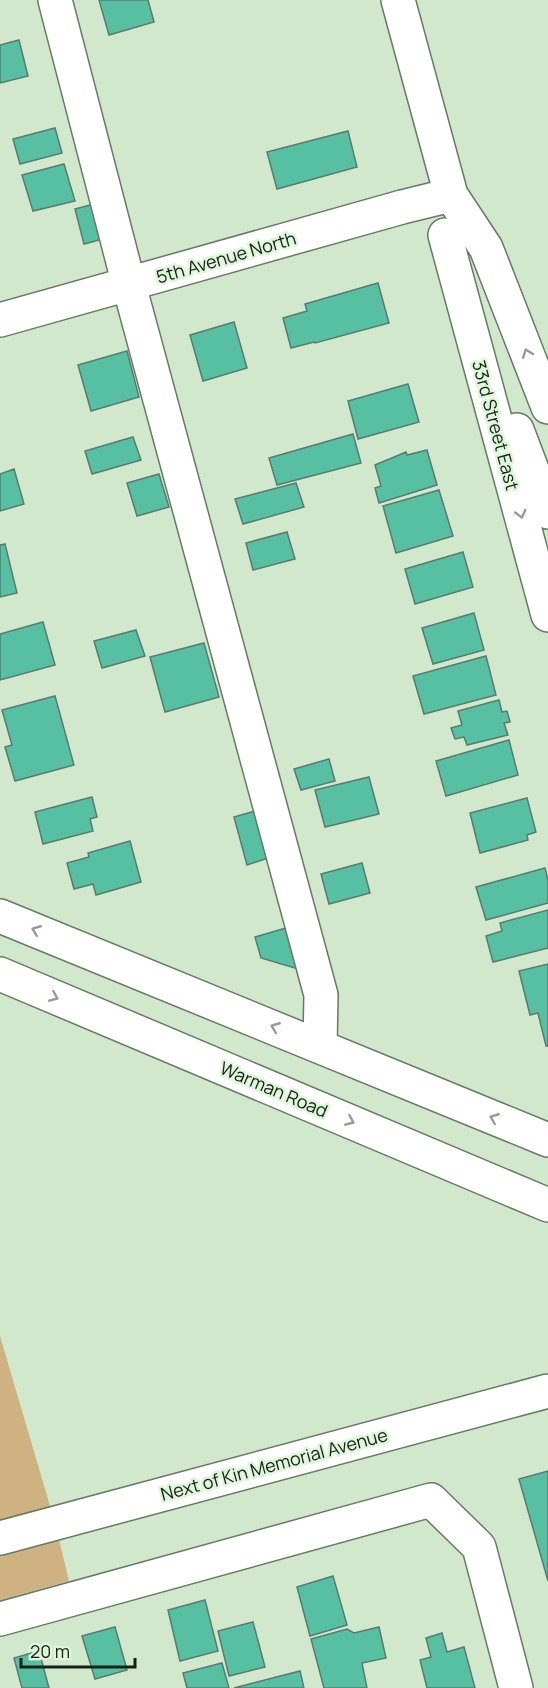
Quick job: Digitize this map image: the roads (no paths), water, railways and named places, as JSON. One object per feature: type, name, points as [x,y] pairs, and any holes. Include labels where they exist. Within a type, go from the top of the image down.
[{"type":"main road","points":[[56,0],[129,285],[321,995],[320,1046]]},
{"type":"main road","name":"33rd Street East","points":[[398,0],[451,195],[486,248],[548,407]]},
{"type":"main road","name":"5th Avenue North","points":[[0,320],[451,195]]},
{"type":"main road","name":"33rd Street East","points":[[451,195],[445,235],[548,615]]},
{"type":"main road","name":"33rd Street East","points":[[445,235],[548,512]]},
{"type":"main road","points":[[0,916],[548,1140]]},
{"type":"main road","name":"Warman Road","points":[[0,974],[548,1205]]},
{"type":"main road","points":[[461,1169],[548,1227]]},
{"type":"main road","name":"Next of Kin Memorial Avenue","points":[[0,1538],[548,1391]]},
{"type":"main road","points":[[0,1619],[431,1500],[479,1547],[516,1688]]}]
